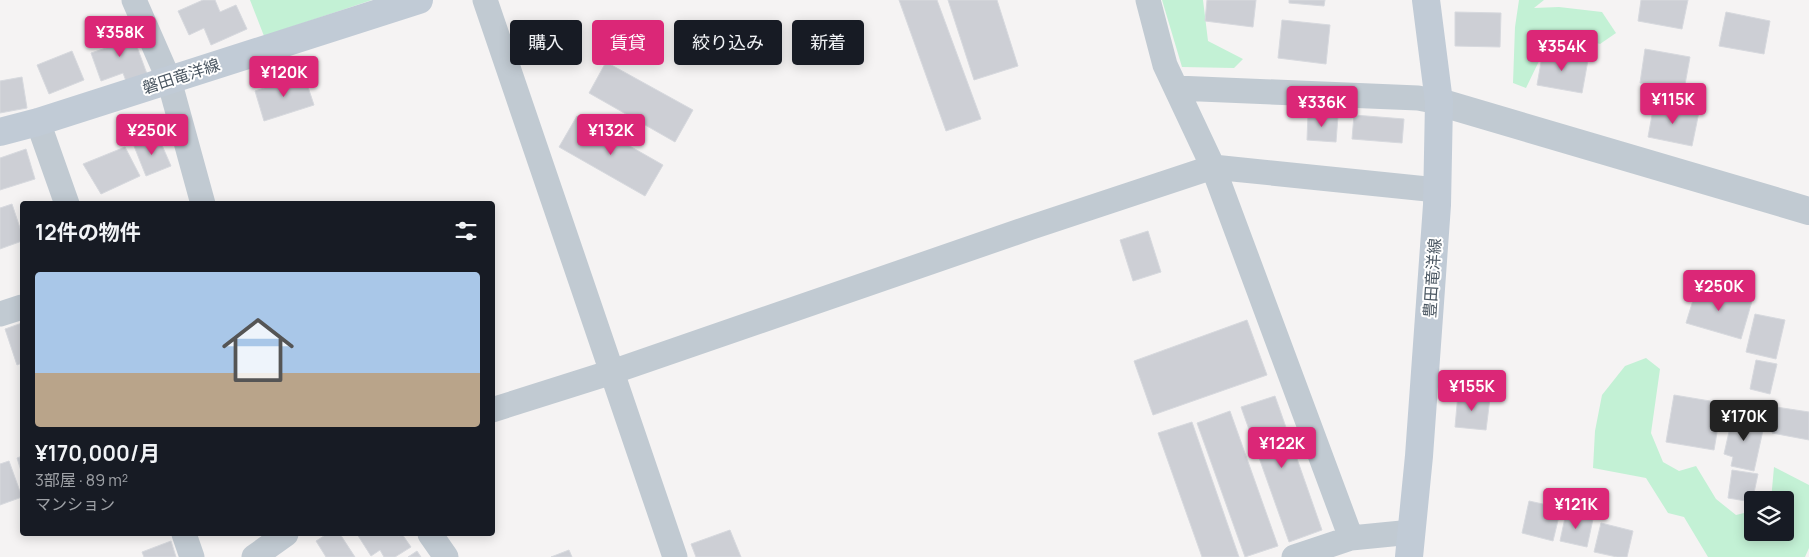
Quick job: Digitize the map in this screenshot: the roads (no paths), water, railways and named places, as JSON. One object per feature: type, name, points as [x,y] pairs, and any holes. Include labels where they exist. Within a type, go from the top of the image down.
[{"type":"main road","name":"磐田竜洋線","points":[[0,132],[38,122],[419,0]]},
{"type":"main road","name":"豊田竜洋線","points":[[1410,544],[1420,447],[1437,190],[1439,102],[1426,0]]},
{"type":"street","points":[[134,0],[169,80],[203,201]]},
{"type":"street","points":[[485,0],[675,557]]},
{"type":"street","points":[[1148,0],[1165,65],[1213,167],[1352,538]]},
{"type":"street","points":[[1176,88],[1418,98],[1439,102],[1809,211]]},
{"type":"street","points":[[38,122],[66,201]]},
{"type":"street","points":[[495,409],[612,372],[1029,228],[1213,167],[1437,190]]},
{"type":"street","points":[[0,314],[20,308]]},
{"type":"street","points":[[185,536],[192,557]]},
{"type":"street","points":[[254,557],[283,536]]},
{"type":"street","points":[[431,536],[446,557]]},
{"type":"street","points":[[1294,557],[1352,538],[1410,544]]}]
